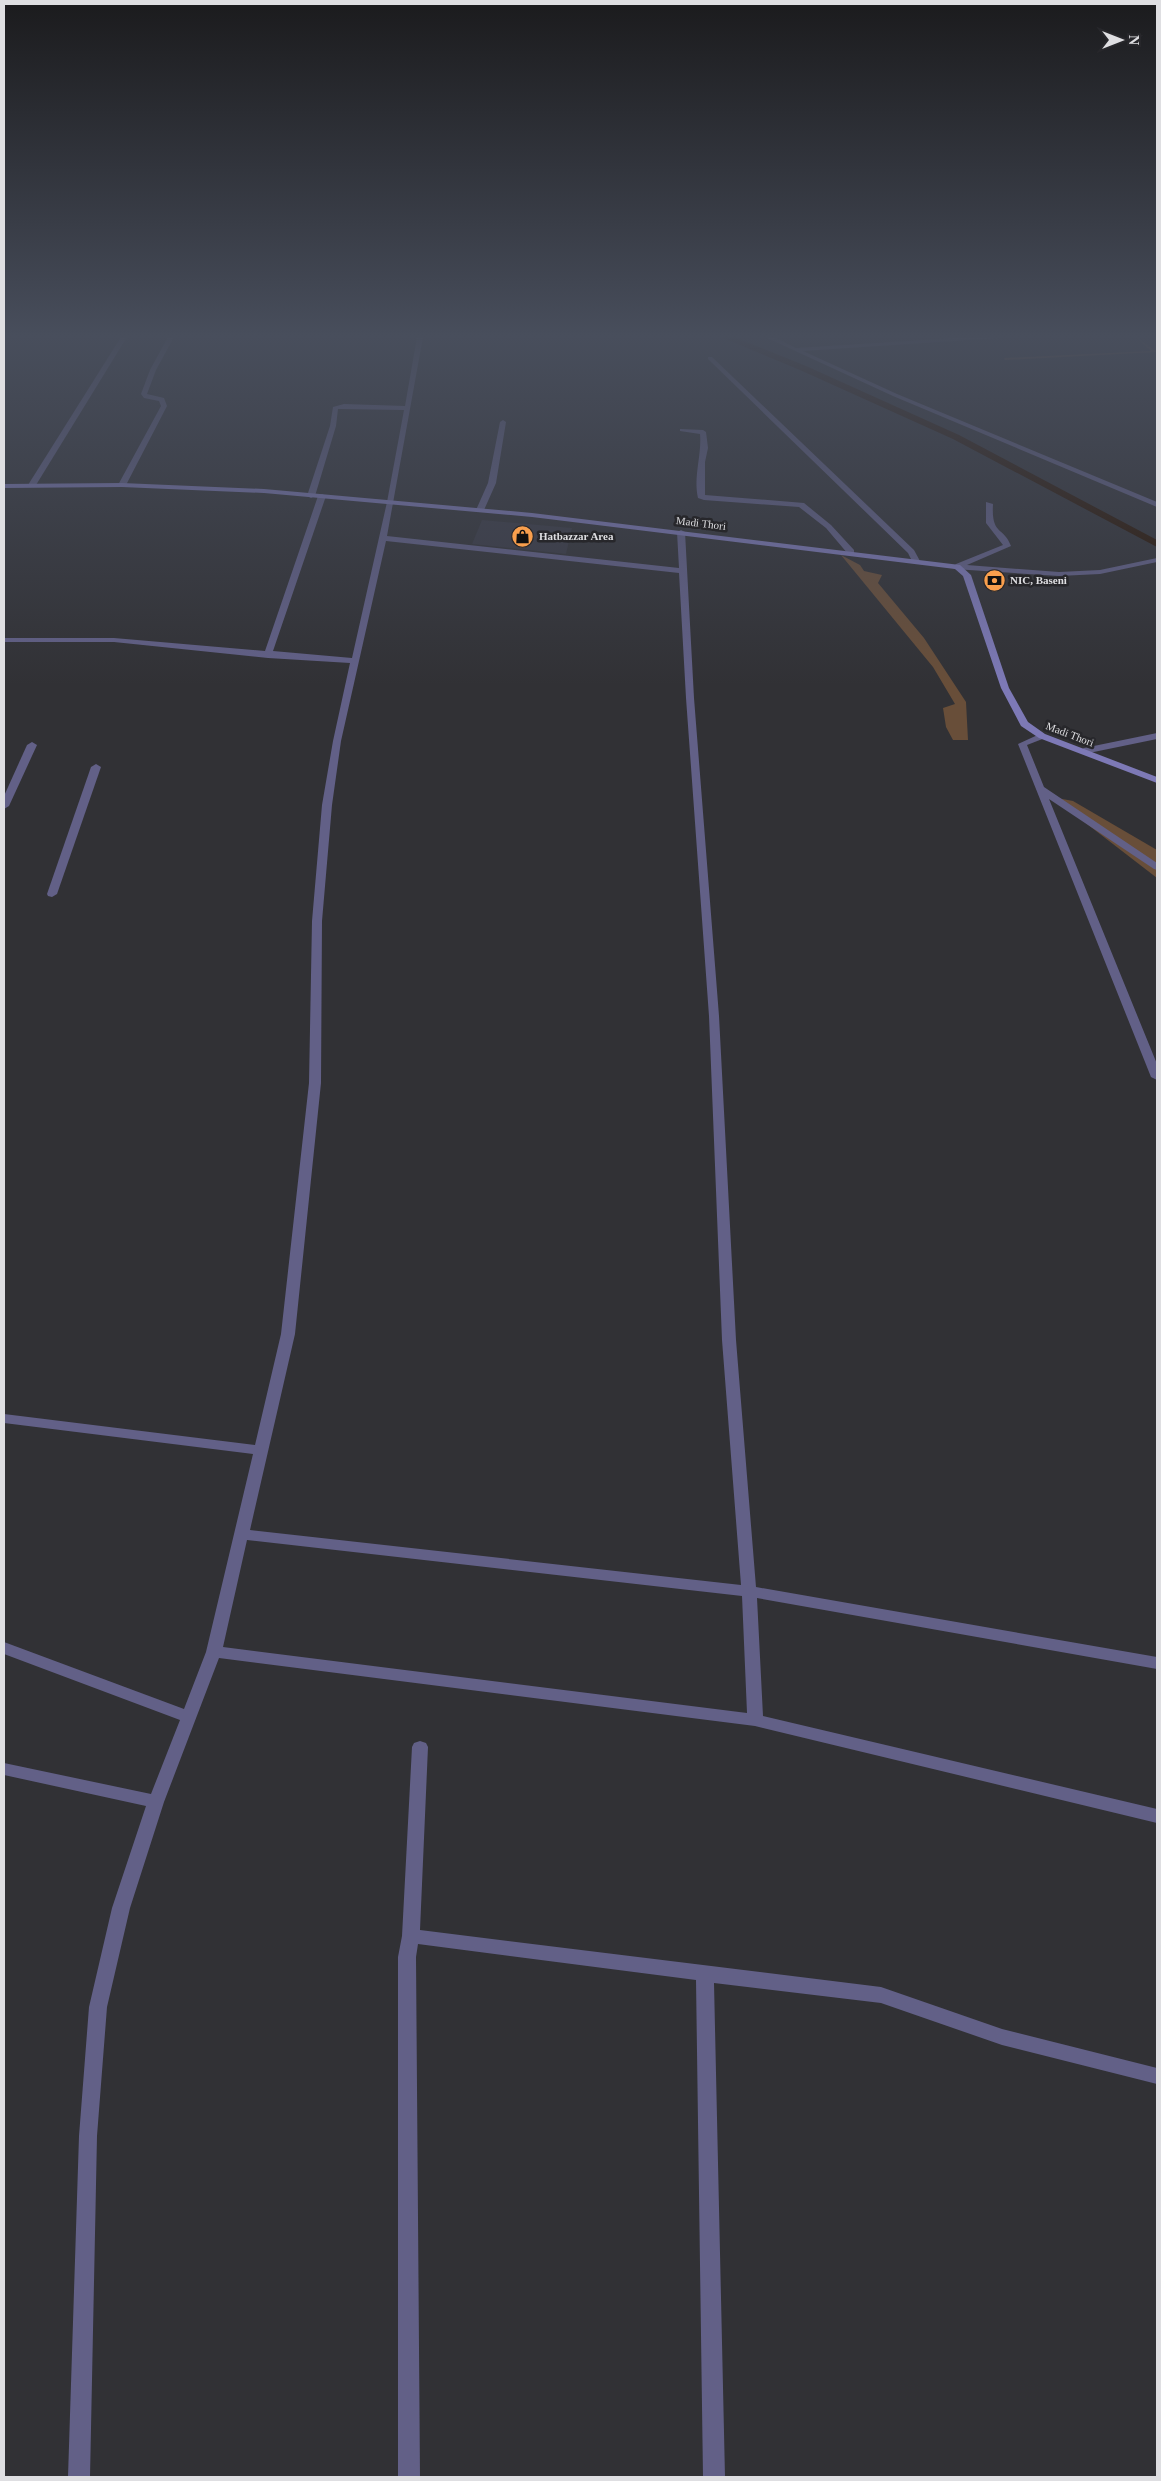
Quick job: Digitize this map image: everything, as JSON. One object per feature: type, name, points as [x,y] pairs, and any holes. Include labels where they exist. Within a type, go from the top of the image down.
[{"type":"main road","name":"Madi Thori","points":[[4,486],[122,484],[210,487],[322,496],[480,510],[681,532],[851,552],[957,567],[967,575],[1011,702],[1024,724],[1042,736],[1157,780]]},
{"type":"street","points":[[32,485],[52,453]]},
{"type":"street","points":[[122,484],[139,453]]},
{"type":"street","points":[[311,496],[324,453]]},
{"type":"street","points":[[79,2477],[88,2136],[98,2007],[121,1908],[156,1802],[214,1652],[288,1334],[315,1083],[316,921],[327,805],[337,741],[391,502],[400,453]]},
{"type":"street","points":[[480,510],[492,483],[497,453]]},
{"type":"street","points":[[704,453],[701,462],[702,496],[704,498],[802,505],[812,511],[834,531],[851,552]]},
{"type":"street","points":[[808,453],[911,552],[916,561]]},
{"type":"street","points":[[1034,453],[1157,504]]},
{"type":"street","points":[[268,655],[322,496]]},
{"type":"street","points":[[957,567],[1007,546],[1005,540],[992,530],[988,524],[989,504]]},
{"type":"street","points":[[681,532],[682,571],[714,1016],[729,1340],[749,1591],[755,1720]]},
{"type":"street","points":[[382,538],[682,571]]},
{"type":"street","points":[[957,567],[1059,574],[1100,572],[1157,560]]},
{"type":"street","points":[[4,640],[114,640],[268,655],[355,661]]},
{"type":"street","points":[[1042,736],[1022,744],[1157,1077]]},
{"type":"street","points":[[1084,751],[1157,736]]},
{"type":"street","points":[[4,806],[32,745]]},
{"type":"street","points":[[52,894],[96,766]]},
{"type":"street","points":[[1039,788],[1157,867]]},
{"type":"street","points":[[4,1418],[260,1450]]},
{"type":"street","points":[[241,1534],[749,1591],[1157,1663]]},
{"type":"street","points":[[4,1648],[190,1717]]},
{"type":"street","points":[[214,1652],[755,1720],[1157,1816]]},
{"type":"street","points":[[409,2477],[407,1957],[411,1936],[420,1747]]},
{"type":"street","points":[[4,1769],[156,1802]]},
{"type":"street","points":[[411,1936],[881,1995],[1002,2037],[1157,2076]]},
{"type":"street","points":[[705,1974],[714,2477]]},
{"type":"shaded area","name":"Hatbazzar Area","points":[[482,520],[572,528],[566,554],[472,544]]},
{"type":"shaded area","points":[[841,555],[860,565],[864,571],[882,575],[878,583],[924,638],[966,702],[968,740],[953,740],[946,727],[943,708],[955,704],[933,667]]},
{"type":"shaded area","points":[[1052,797],[1073,801],[1157,850],[1157,878]]},
{"type":"waterway","points":[[986,453],[1157,544]]},
{"type":"place","name":"Hatbazzar Area","points":[[523,536]]},
{"type":"place","name":"NIC, Baseni","points":[[994,580]]}]
